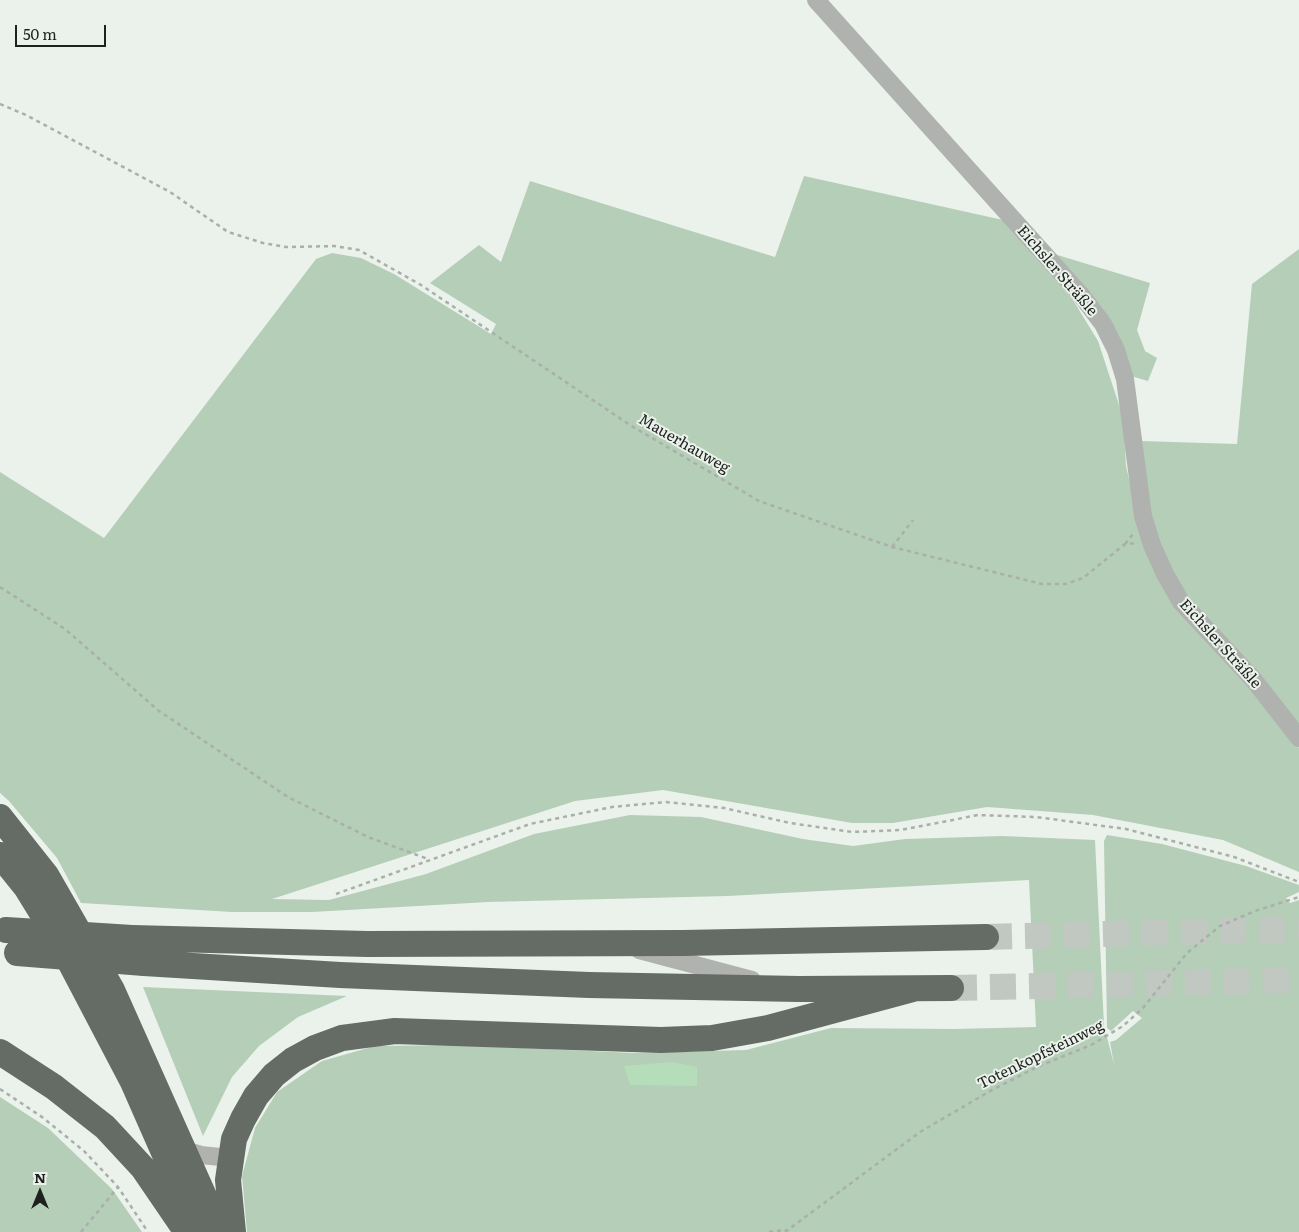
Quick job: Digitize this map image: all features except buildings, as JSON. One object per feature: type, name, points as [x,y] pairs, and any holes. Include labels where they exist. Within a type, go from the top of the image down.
[{"type":"highway","points":[[0,817],[46,875],[80,931],[127,1020],[220,1232]]},
{"type":"highway","points":[[0,855],[26,887],[67,956],[133,1082],[199,1232]]},
{"type":"highway","points":[[6,941],[132,938],[367,944],[683,943],[986,937]]},
{"type":"highway","points":[[6,941],[144,963],[447,981],[799,989],[952,988]]},
{"type":"highway","points":[[233,1232],[228,1196],[230,1158],[234,1139],[242,1119],[256,1096],[274,1075],[293,1060],[314,1048],[342,1038],[395,1032],[661,1040],[712,1038],[768,1028],[913,989]]},
{"type":"highway","points":[[0,1052],[54,1087],[105,1127],[142,1168],[187,1232]]},
{"type":"street","name":"Eichsler Sträßle","points":[[816,0],[1081,295],[1103,324],[1116,350],[1125,379],[1130,408],[1136,478],[1143,516],[1152,545],[1180,602],[1252,679],[1299,738]]},
{"type":"street","points":[[589,942],[637,950],[736,977],[799,989]]},
{"type":"street","points":[[184,1150],[201,1155],[230,1158]]},
{"type":"path","name":"Mauerhauweg","points":[[0,104],[26,115],[170,192],[228,232],[263,243],[286,247],[334,246],[359,250],[421,285],[630,425],[759,501],[892,547],[1042,584],[1066,584],[1083,578],[1125,544],[1140,543],[1152,545]]},
{"type":"path","points":[[892,547],[913,520]]},
{"type":"path","points":[[0,587],[65,629],[159,711],[288,797],[368,838],[428,859]]},
{"type":"path","points":[[336,894],[428,859],[530,824],[612,807],[666,802],[724,808],[790,823],[852,832],[902,830],[978,815],[1036,817],[1126,828],[1234,857],[1299,882]]},
{"type":"path","name":"Totenkopfsteinweg","points":[[786,1231],[841,1193],[920,1132],[992,1090],[1037,1067],[1091,1045],[1123,1026],[1143,1008],[1187,953],[1220,926],[1255,911],[1299,897]]},
{"type":"path","points":[[0,1089],[42,1117],[84,1151],[118,1188],[148,1232]]},
{"type":"path","points":[[81,1232],[118,1188]]},
{"type":"path","points":[[769,1232],[786,1231]]},
{"type":"green space","points":[[804,176],[1003,220],[1073,300],[1098,341],[1123,417],[1126,466],[1138,518],[1162,576],[1299,748],[1299,872],[1223,840],[1093,815],[987,807],[893,823],[852,823],[663,790],[575,801],[272,899],[329,900],[426,874],[534,834],[630,815],[701,817],[803,839],[853,846],[905,839],[1002,836],[1095,840],[1104,1026],[1114,1064],[1110,1042],[1116,1040],[1142,1018],[1133,1011],[1111,1031],[1107,1028],[1104,841],[1107,835],[1162,844],[1246,866],[1299,885],[1299,892],[1286,898],[1290,903],[1299,900],[1299,1232],[247,1232],[242,1176],[255,1128],[277,1092],[322,1061],[375,1046],[457,1045],[635,1053],[746,1050],[831,1028],[954,1029],[1036,1027],[1029,880],[727,896],[488,902],[312,912],[232,912],[81,903],[57,858],[0,793],[0,472],[104,538],[316,259],[332,253],[361,258],[394,274],[491,334],[496,324],[430,283],[479,245],[501,262],[530,181],[775,257]]},
{"type":"green space","points":[[1299,249],[1299,731],[1182,599],[1147,517],[1141,441],[1237,444],[1252,284]]},
{"type":"green space","points":[[1054,254],[1150,283],[1137,330],[1145,351],[1157,358],[1148,381],[1131,376]]},
{"type":"green space","points":[[143,987],[347,996],[298,1017],[259,1046],[232,1077],[203,1136]]},
{"type":"green space","points":[[0,1097],[48,1128],[112,1189],[142,1232],[0,1232]]},
{"type":"tunnel","points":[[986,937],[1299,929]]},
{"type":"tunnel","points":[[951,988],[1299,980]]}]
